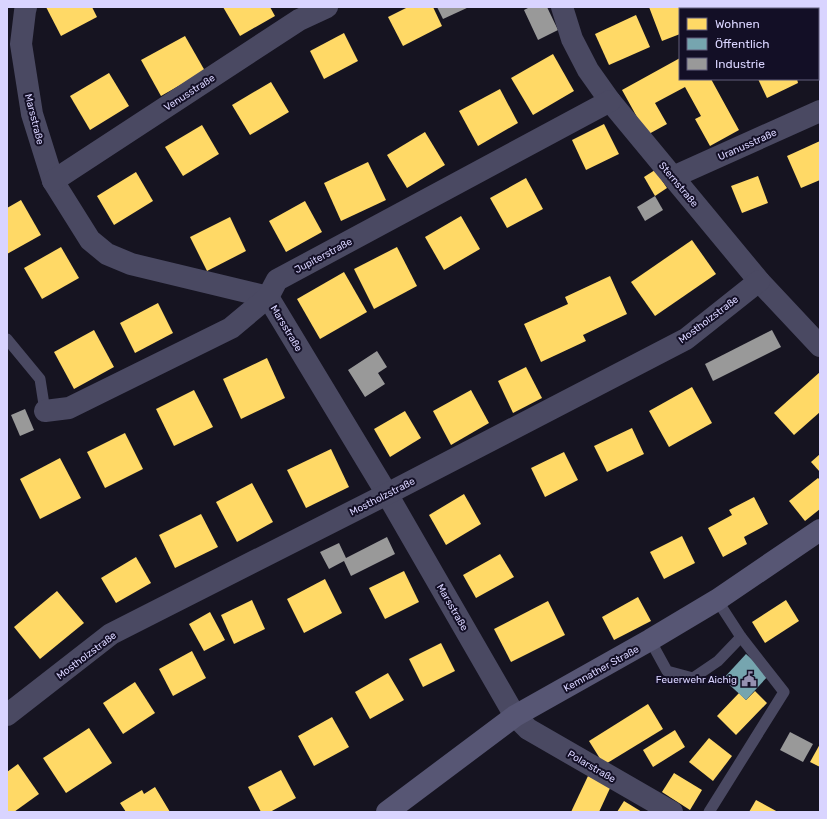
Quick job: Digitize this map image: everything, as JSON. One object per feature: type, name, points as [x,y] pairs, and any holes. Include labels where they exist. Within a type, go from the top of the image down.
[{"type":"main road","name":"Kemnather Straße","points":[[387,812],[515,716],[650,640],[717,600],[820,530]]},
{"type":"street","name":"Marsstraße","points":[[26,7],[21,44],[32,114],[53,181],[90,240],[108,254],[131,264],[268,297],[387,494],[515,716]]},
{"type":"street","name":"Venusstraße","points":[[53,181],[299,20],[327,7]]},
{"type":"street","name":"Sternstraße","points":[[562,7],[572,38],[588,70],[610,101],[759,280],[820,346]]},
{"type":"street","name":"Jupiterstraße","points":[[44,411],[69,408],[230,328],[268,297],[277,280],[610,101]]},
{"type":"street","name":"Uranusstraße","points":[[673,177],[820,111]]},
{"type":"street","name":"Mostholzstraße","points":[[7,715],[111,634],[387,494],[686,338],[759,280]]},
{"type":"street","name":"Polarstraße","points":[[515,716],[528,729],[672,812]]},
{"type":"lane","points":[[7,340],[40,379],[44,411]]},
{"type":"lane","points":[[709,812],[784,692],[741,637],[717,600]]},
{"type":"lane","points":[[650,640],[667,671],[694,678],[718,661],[741,637]]},
{"type":"building: Wohnen","points":[[46,7],[92,7],[97,17],[61,36]]},
{"type":"building: Wohnen","points":[[223,7],[270,7],[275,16],[240,36]]},
{"type":"building: Wohnen","points":[[408,7],[433,7],[442,26],[403,46],[388,17]]},
{"type":"building: Wohnen","points":[[649,7],[708,7],[679,8],[679,34],[662,41]]},
{"type":"building: Wohnen","points":[[636,15],[650,47],[609,65],[595,34]]},
{"type":"building: Wohnen","points":[[344,33],[358,61],[324,79],[310,51]]},
{"type":"building: Wohnen","points":[[185,36],[205,71],[161,96],[141,60]]},
{"type":"building: Wohnen","points":[[553,54],[574,91],[533,115],[511,78]]},
{"type":"building: Wohnen","points":[[679,59],[679,80],[712,80],[739,130],[710,146],[695,119],[701,116],[685,87],[655,103],[667,124],[647,135],[622,90]]},
{"type":"building: Wohnen","points":[[109,73],[129,106],[90,130],[70,96]]},
{"type":"building: Wohnen","points":[[758,80],[797,80],[798,83],[767,98]]},
{"type":"building: Wohnen","points":[[271,82],[289,112],[250,135],[232,105]]},
{"type":"building: Wohnen","points":[[500,89],[518,123],[478,146],[459,111]]},
{"type":"building: Wohnen","points":[[604,124],[619,154],[586,170],[572,140]]},
{"type":"building: Wohnen","points":[[202,125],[219,154],[183,176],[165,147]]},
{"type":"building: Wohnen","points":[[425,132],[445,165],[407,188],[387,155]]},
{"type":"building: Wohnen","points":[[820,141],[820,180],[801,188],[787,156]]},
{"type":"building: Wohnen","points":[[368,162],[386,200],[341,221],[324,183]]},
{"type":"building: Wohnen","points":[[655,170],[667,188],[655,196],[644,177]]},
{"type":"building: Wohnen","points":[[136,172],[153,201],[114,225],[97,196]]},
{"type":"building: Wohnen","points":[[758,176],[768,203],[742,213],[731,186]]},
{"type":"building: Wohnen","points":[[526,178],[543,209],[507,228],[490,198]]},
{"type":"building: Wohnen","points":[[21,200],[41,235],[7,254],[7,208]]},
{"type":"building: Wohnen","points":[[305,201],[322,232],[286,252],[269,221]]},
{"type":"building: Wohnen","points":[[461,216],[480,249],[444,270],[425,237]]},
{"type":"building: Wohnen","points":[[230,217],[246,251],[207,271],[190,237]]},
{"type":"building: Wohnen","points":[[692,240],[716,274],[655,316],[631,282]]},
{"type":"building: Wohnen","points":[[61,247],[79,278],[42,299],[24,268]]},
{"type":"building: Wohnen","points":[[397,247],[417,286],[374,309],[354,269]]},
{"type":"building: Wohnen","points":[[344,272],[367,312],[320,339],[297,299]]},
{"type":"building: Wohnen","points":[[610,276],[627,314],[583,335],[586,341],[541,362],[524,324],[568,304],[565,297]]},
{"type":"building: Wohnen","points":[[158,303],[173,333],[135,353],[120,323]]},
{"type":"building: Wohnen","points":[[94,330],[114,367],[74,389],[54,352]]},
{"type":"building: Wohnen","points":[[267,358],[285,398],[241,419],[223,379]]},
{"type":"building: Wohnen","points":[[526,367],[542,398],[513,413],[498,381]]},
{"type":"building: Wohnen","points":[[820,372],[820,412],[794,435],[774,413]]},
{"type":"building: Wohnen","points":[[692,387],[712,423],[669,447],[649,411]]},
{"type":"building: Wohnen","points":[[194,390],[213,427],[174,446],[156,409]]},
{"type":"building: Wohnen","points":[[471,390],[489,423],[451,445],[433,411]]},
{"type":"building: Wohnen","points":[[405,411],[421,438],[390,457],[374,429]]},
{"type":"building: Wohnen","points":[[632,428],[644,454],[607,472],[594,446]]},
{"type":"building: Wohnen","points":[[125,433],[143,469],[105,488],[87,452]]},
{"type":"building: Wohnen","points":[[331,449],[349,487],[306,508],[287,470]]},
{"type":"building: Wohnen","points":[[564,452],[578,480],[545,497],[531,468]]},
{"type":"building: Wohnen","points":[[820,454],[820,472],[811,462]]},
{"type":"building: Wohnen","points":[[60,458],[81,498],[40,519],[20,479]]},
{"type":"building: Wohnen","points":[[818,478],[820,480],[820,509],[805,521],[789,501]]},
{"type":"building: Wohnen","points":[[252,483],[273,522],[237,542],[216,502]]},
{"type":"building: Wohnen","points":[[464,494],[481,524],[446,545],[429,515]]},
{"type":"building: Wohnen","points":[[754,497],[768,524],[744,537],[747,544],[723,557],[708,528],[732,515],[729,510]]},
{"type":"building: Wohnen","points":[[201,514],[218,547],[175,568],[159,535]]},
{"type":"building: Wohnen","points":[[682,536],[695,563],[664,579],[650,552]]},
{"type":"building: Wohnen","points":[[500,554],[514,577],[476,598],[463,575]]},
{"type":"building: Wohnen","points":[[136,557],[151,583],[116,603],[101,578]]},
{"type":"building: Wohnen","points":[[404,571],[419,602],[385,619],[369,588]]},
{"type":"building: Wohnen","points":[[325,579],[342,613],[304,633],[287,599]]},
{"type":"building: Wohnen","points":[[57,591],[84,623],[40,659],[14,627]]},
{"type":"building: Wohnen","points":[[638,597],[651,621],[614,640],[602,617]]},
{"type":"building: Wohnen","points":[[252,600],[265,629],[234,644],[221,615]]},
{"type":"building: Wohnen","points":[[786,600],[799,621],[765,643],[752,622]]},
{"type":"building: Wohnen","points":[[548,601],[565,635],[511,662],[494,629]]},
{"type":"building: Wohnen","points":[[210,612],[225,640],[204,651],[189,624]]},
{"type":"building: Wohnen","points":[[441,643],[455,671],[423,687],[409,659]]},
{"type":"building: Wohnen","points":[[192,651],[206,678],[173,696],[159,669]]},
{"type":"building: Wohnen","points":[[388,673],[404,700],[370,719],[355,692]]},
{"type":"building: Wohnen","points":[[135,682],[155,713],[123,734],[103,703]]},
{"type":"building: Wohnen","points":[[755,691],[767,703],[736,735],[717,716],[739,693],[746,700]]},
{"type":"building: Wohnen","points":[[648,704],[663,729],[604,765],[589,741]]},
{"type":"building: Wohnen","points":[[332,717],[349,747],[314,766],[298,736]]},
{"type":"building: Wohnen","points":[[89,728],[112,763],[66,793],[43,758]]},
{"type":"building: Wohnen","points":[[675,730],[685,747],[653,767],[643,750]]},
{"type":"building: Wohnen","points":[[709,738],[732,756],[713,781],[689,762]]},
{"type":"building: Wohnen","points":[[820,744],[820,767],[810,762]]},
{"type":"building: Wohnen","points":[[18,764],[39,794],[14,812],[7,812],[7,772]]},
{"type":"building: Wohnen","points":[[281,770],[296,798],[270,812],[261,812],[248,787]]},
{"type":"building: Wohnen","points":[[674,773],[702,790],[690,810],[662,792]]},
{"type":"building: Wohnen","points":[[588,776],[611,786],[599,812],[571,812]]},
{"type":"building: Wohnen","points":[[155,787],[170,812],[126,812],[120,803],[142,790],[144,794]]},
{"type":"building: Wohnen","points":[[756,800],[778,812],[749,812]]},
{"type":"building: Wohnen","points":[[624,801],[642,812],[617,812]]},
{"type":"building: Öffentlich","points":[[746,654],[769,675],[746,700],[723,679]]},
{"type":"building: Industrie","points":[[437,7],[469,7],[443,19]]},
{"type":"building: Industrie","points":[[530,7],[547,7],[558,30],[538,40],[524,10]]},
{"type":"building: Industrie","points":[[655,196],[663,210],[645,221],[637,207]]},
{"type":"building: Industrie","points":[[772,330],[781,347],[713,381],[705,364]]},
{"type":"building: Industrie","points":[[377,351],[387,367],[378,373],[385,384],[365,397],[348,370]]},
{"type":"building: Industrie","points":[[25,409],[34,430],[20,436],[11,415]]},
{"type":"building: Industrie","points":[[387,537],[395,554],[351,576],[344,561],[329,569],[320,552],[339,543],[346,558]]},
{"type":"building: Industrie","points":[[790,732],[813,744],[803,762],[780,750]]},
{"type":"place","name":"Feuerwehr Aichig","points":[[749,679]]}]
